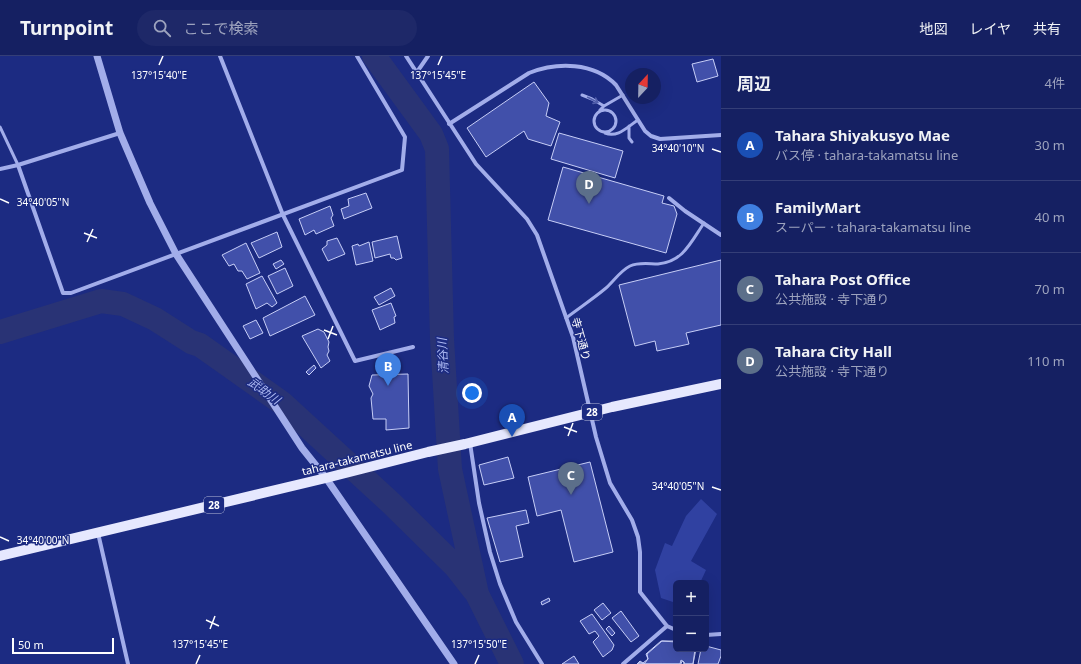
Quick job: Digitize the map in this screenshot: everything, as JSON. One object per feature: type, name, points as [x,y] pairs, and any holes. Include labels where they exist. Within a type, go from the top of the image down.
[{"type":"main road","name":"tahara-takamatsu line","points":[[0,556],[428,452],[468,444],[590,413],[721,384]]},
{"type":"street","points":[[97,56],[120,133],[150,203],[176,254],[302,448],[326,478],[454,664]]},
{"type":"street","points":[[220,56],[283,215],[354,361],[413,347]]},
{"type":"street","points":[[18,165],[63,293],[71,293],[402,170],[405,137],[357,56]]},
{"type":"street","name":"寺下通り","points":[[406,56],[476,164],[527,219],[537,235],[573,337],[596,437],[610,483],[632,520],[638,537],[640,552],[640,592],[667,626],[673,629]]},
{"type":"street","points":[[417,72],[428,56]]},
{"type":"street","points":[[449,124],[529,74],[540,69],[571,66],[588,69],[610,79],[623,95],[645,131],[651,136],[660,139],[721,136]]},
{"type":"street","points":[[0,169],[18,165],[120,133]]},
{"type":"street","points":[[669,198],[685,212],[721,235]]},
{"type":"street","points":[[468,444],[490,552],[500,584],[516,622],[542,664]]},
{"type":"street","points":[[98,532],[128,664]]},
{"type":"street","points":[[623,664],[667,626]]},
{"type":"street","points":[[709,635],[721,634]]},
{"type":"lane","points":[[582,95],[604,106]]},
{"type":"lane","points":[[623,95],[604,106],[597,113],[594,123],[597,129],[611,135],[616,134],[638,120]]},
{"type":"lane","points":[[597,113],[608,110],[614,114],[616,118],[616,125],[614,128],[611,131],[603,132]]},
{"type":"lane","points":[[629,126],[629,138],[632,142]]},
{"type":"lane","points":[[0,127],[18,165]]},
{"type":"lane","points":[[566,318],[606,288],[621,272],[631,266],[640,263],[658,264],[678,258],[687,249],[704,223]]},
{"type":"shaded area","points":[[701,499],[717,514],[691,561],[706,570],[701,580],[673,580],[673,602],[661,598],[655,570],[665,543],[672,546],[686,516]]},
{"type":"building","points":[[713,59],[718,76],[697,82],[692,64]]},
{"type":"building","points":[[534,82],[549,103],[546,116],[560,122],[551,146],[528,139],[524,131],[486,157],[467,128]]},
{"type":"building","points":[[559,133],[623,151],[615,178],[551,159]]},
{"type":"building","points":[[563,167],[664,196],[662,203],[674,206],[677,214],[666,253],[548,220]]},
{"type":"building","points":[[366,193],[372,208],[344,219],[341,209],[349,206],[348,199]]},
{"type":"building","points":[[330,206],[333,215],[331,218],[334,226],[316,234],[314,230],[305,235],[299,219]]},
{"type":"building","points":[[277,232],[282,247],[259,258],[251,243]]},
{"type":"building","points":[[397,236],[402,258],[396,260],[391,258],[390,254],[375,258],[372,242]]},
{"type":"building","points":[[337,238],[345,254],[328,261],[322,249],[327,245],[327,241]]},
{"type":"building","points":[[369,242],[373,261],[356,265],[352,246],[358,244],[359,246]]},
{"type":"building","points":[[246,243],[260,273],[247,279],[242,271],[238,271],[234,264],[229,266],[222,255]]},
{"type":"building","points":[[281,260],[284,264],[276,269],[273,264]]},
{"type":"building","points":[[721,260],[721,325],[686,333],[689,344],[657,351],[655,341],[635,346],[619,285]]},
{"type":"building","points":[[285,268],[293,286],[277,294],[268,276]]},
{"type":"building","points":[[262,276],[277,303],[272,307],[267,303],[256,309],[246,284]]},
{"type":"building","points":[[391,288],[395,296],[379,305],[374,297]]},
{"type":"building","points":[[305,296],[315,315],[270,336],[263,318]]},
{"type":"building","points":[[391,303],[396,316],[394,317],[395,323],[380,330],[372,310]]},
{"type":"building","points":[[256,320],[263,333],[250,339],[243,326]]},
{"type":"building","points":[[318,329],[324,332],[329,342],[329,351],[327,355],[330,361],[321,368],[302,336]]},
{"type":"building","points":[[314,365],[316,368],[309,375],[306,372]]},
{"type":"building","points":[[408,374],[409,428],[386,430],[386,419],[373,419],[371,398],[373,394],[369,386],[372,375]]},
{"type":"building","points":[[508,457],[514,478],[484,485],[479,465]]},
{"type":"building","points":[[590,462],[613,552],[574,562],[561,510],[537,516],[528,477]]},
{"type":"building","points":[[526,510],[529,523],[516,526],[523,557],[500,562],[487,518]]},
{"type":"building","points":[[549,598],[550,601],[542,605],[541,602]]},
{"type":"building","points":[[603,603],[611,613],[602,620],[594,610]]},
{"type":"building","points":[[621,611],[639,636],[631,642],[612,618]]},
{"type":"building","points":[[592,614],[614,645],[612,650],[603,657],[593,642],[599,636],[595,631],[589,634],[580,621]]},
{"type":"building","points":[[609,626],[615,633],[612,636],[606,629]]},
{"type":"building","points":[[661,641],[673,641],[673,652],[695,652],[693,664],[684,664],[682,661],[681,664],[637,664],[640,661],[643,663],[648,659],[646,654]]},
{"type":"building","points":[[662,641],[673,642],[673,652],[695,652],[693,664],[684,664],[681,660],[680,664],[644,664],[648,659],[647,654]]},
{"type":"building","points":[[709,647],[721,650],[721,656],[718,664],[698,664],[700,652],[709,652]]},
{"type":"building","points":[[574,656],[579,664],[562,664]]},
{"type":"waterway","name":"清谷川","points":[[374,56],[431,134],[437,149],[442,339],[450,469],[477,594],[512,664]]},
{"type":"waterway","name":"武助川","points":[[0,332],[101,301],[123,304],[155,319],[191,342],[200,345],[282,403],[391,503],[456,567],[474,590]]},
{"type":"place","name":"Tahara City Hall","points":[[589,204]]},
{"type":"place","name":"FamilyMart","points":[[388,386]]},
{"type":"place","name":"Tahara Shiyakusyo Mae","points":[[512,437]]},
{"type":"place","name":"Tahara Post Office","points":[[571,495]]}]
